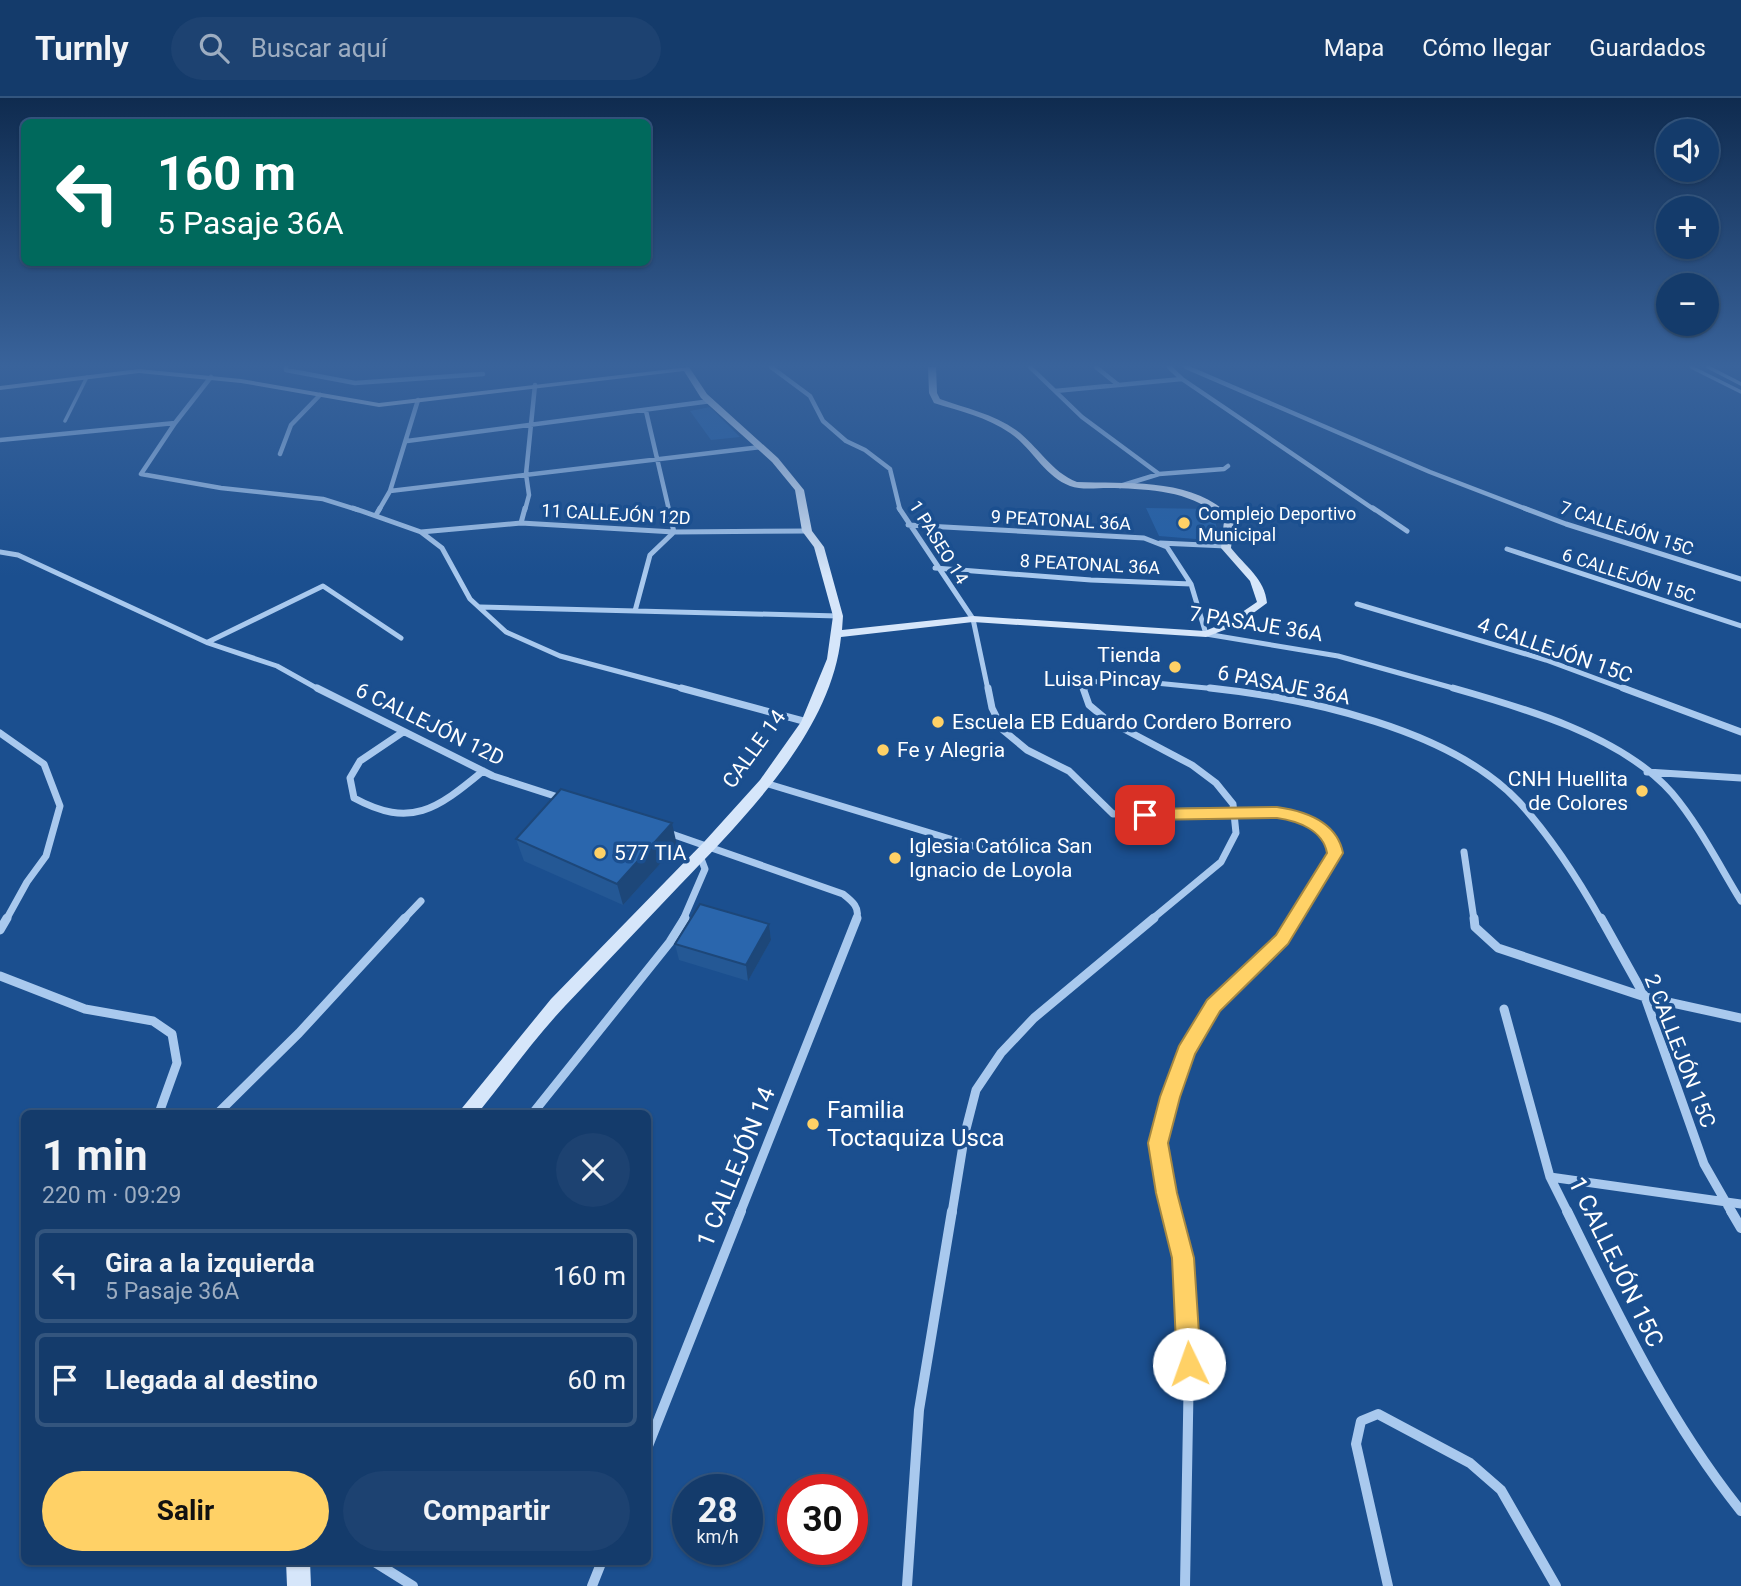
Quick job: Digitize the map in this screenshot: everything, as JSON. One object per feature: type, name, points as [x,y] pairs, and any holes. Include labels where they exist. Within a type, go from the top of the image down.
[{"type":"street","points":[[0,440],[37,436]]},
{"type":"street","points":[[166,436],[141,474],[220,488],[324,499],[376,515],[421,532],[442,548],[471,599],[506,632],[560,656],[807,722]]},
{"type":"street","points":[[280,454],[287,436]]},
{"type":"street","points":[[376,515],[390,491],[408,436]]},
{"type":"street","points":[[407,440],[436,436]]},
{"type":"street","name":"11 CALLEJÓN 12D","points":[[529,436],[526,474],[529,495],[521,523],[674,532],[807,531]]},
{"type":"street","points":[[635,611],[650,555],[674,532],[651,436]]},
{"type":"street","name":"CALLE 14","points":[[469,1110],[557,1004],[705,851],[765,783],[807,722],[832,659],[838,616],[819,547],[807,531],[799,490],[750,436]]},
{"type":"street","name":"1 PASEO 14","points":[[841,436],[865,450],[890,469],[897,505],[908,525],[935,568],[973,619]]},
{"type":"street","points":[[1018,436],[1063,481],[1116,487],[1159,488],[1213,504],[1229,520],[1226,546],[1233,559],[1263,593],[1262,603],[1233,623],[1206,634],[1191,584]]},
{"type":"street","points":[[1108,436],[1159,474]]},
{"type":"street","points":[[1267,436],[1407,531]]},
{"type":"street","name":"7 CALLEJÓN 15C","points":[[1347,436],[1430,472],[1566,524],[1741,579]]},
{"type":"street","points":[[390,491],[761,447]]},
{"type":"street","points":[[1116,487],[1159,474],[1224,469],[1228,466]]},
{"type":"street","points":[[421,532],[521,523]]},
{"type":"street","name":"9 PEATONAL 36A","points":[[908,525],[1144,538],[1167,547],[1191,584]]},
{"type":"street","points":[[1158,542],[1226,546]]},
{"type":"street","name":"6 CALLEJÓN 15C","points":[[1507,549],[1741,626]]},
{"type":"street","name":"6 CALLEJÓN 12D","points":[[0,552],[18,555],[208,643],[277,666],[352,708],[483,771],[569,800]]},
{"type":"street","name":"8 PEATONAL 36A","points":[[935,568],[1191,584]]},
{"type":"street","points":[[208,643],[323,586],[401,638]]},
{"type":"street","name":"4 CALLEJÓN 15C","points":[[1357,604],[1546,660],[1741,732]]},
{"type":"street","points":[[479,607],[838,616]]},
{"type":"street","points":[[973,619],[992,708],[1003,730],[1027,750],[1069,771],[1105,809],[1122,815],[1277,812],[1297,815],[1325,831],[1333,842],[1335,853],[1282,940],[1213,1005],[1186,1052],[1158,1143],[1184,1271],[1189,1364],[1185,1586]]},
{"type":"street","name":"7 PASAJE 36A","points":[[837,634],[973,619],[1206,634],[1338,656],[1495,700],[1584,733],[1626,755],[1670,790],[1688,814],[1741,901]]},
{"type":"street","name":"6 PASAJE 36A","points":[[1237,814],[1216,783],[1176,756],[1100,715],[1087,705],[1083,688],[1091,682],[1125,680],[1247,692],[1390,726],[1462,757]]},
{"type":"street","points":[[403,732],[360,761],[350,778],[354,797],[379,811],[397,815],[417,813],[456,794],[483,771]]},
{"type":"street","points":[[0,733],[44,764],[60,806],[46,856],[27,882],[0,930]]},
{"type":"street","name":"2 CALLEJÓN 15C","points":[[1462,757],[1519,802],[1580,882],[1645,997],[1704,1164],[1741,1228]]},
{"type":"street","points":[[1646,772],[1741,778]]},
{"type":"street","points":[[765,783],[980,848]]},
{"type":"street","points":[[907,1586],[919,1410],[965,1133],[976,1090],[1001,1053],[1034,1018],[1220,862],[1233,843],[1237,814]]},
{"type":"street","points":[[535,1110],[670,942],[690,911],[705,869],[705,851],[658,830]]},
{"type":"street","name":"1 CALLEJÓN 14","points":[[651,1438],[858,915],[855,902],[843,894],[705,851]]},
{"type":"street","points":[[1464,852],[1473,919],[1484,938],[1514,955],[1645,997],[1741,1018]]},
{"type":"street","points":[[221,1110],[299,1033],[421,901]]},
{"type":"street","points":[[0,976],[85,1009],[153,1021],[172,1034],[177,1063],[160,1110]]},
{"type":"street","name":"1 CALLEJÓN 15C","points":[[1504,1009],[1528,1107],[1550,1177],[1643,1365],[1711,1474],[1741,1511]]},
{"type":"street","points":[[1550,1177],[1741,1205]]},
{"type":"street","points":[[1388,1586],[1356,1444],[1361,1421],[1378,1414],[1470,1463],[1501,1490],[1556,1586]]},
{"type":"street","points":[[298,1565],[299,1586]]},
{"type":"street","points":[[379,1565],[413,1586]]},
{"type":"street","points":[[592,1586],[600,1565]]},
{"type":"shaded area","points":[[708,436],[740,437],[711,440]]},
{"type":"shaded area","name":"Complejo Deportivo Municipal","points":[[1146,508],[1212,509],[1220,541],[1159,536]]},
{"type":"building","name":"577 TIA","points":[[561,789],[672,823],[617,884],[516,839]]},
{"type":"building","points":[[700,904],[769,924],[746,965],[675,944]]},
{"type":"place","name":"Complejo Deportivo Municipal","points":[[1184,523]]},
{"type":"place","name":"Tienda Luisa Pincay","points":[[1175,667]]},
{"type":"place","name":"Escuela EB Eduardo Cordero Borrero","points":[[938,722]]},
{"type":"place","name":"Fe y Alegria","points":[[883,750]]},
{"type":"place","name":"CNH Huellita de Colores","points":[[1642,791]]},
{"type":"place","name":"577 TIA","points":[[600,853]]},
{"type":"place","name":"Iglesia Católica San Ignacio de Loyola","points":[[895,858]]},
{"type":"place","name":"Familia Toctaquiza Usca","points":[[813,1124]]},
{"type":"route","points":[[1145,815],[1277,812],[1297,815],[1325,831],[1333,842],[1335,853],[1282,940],[1213,1005],[1186,1052],[1170,1097],[1158,1143],[1183,1258],[1189,1364]]}]
